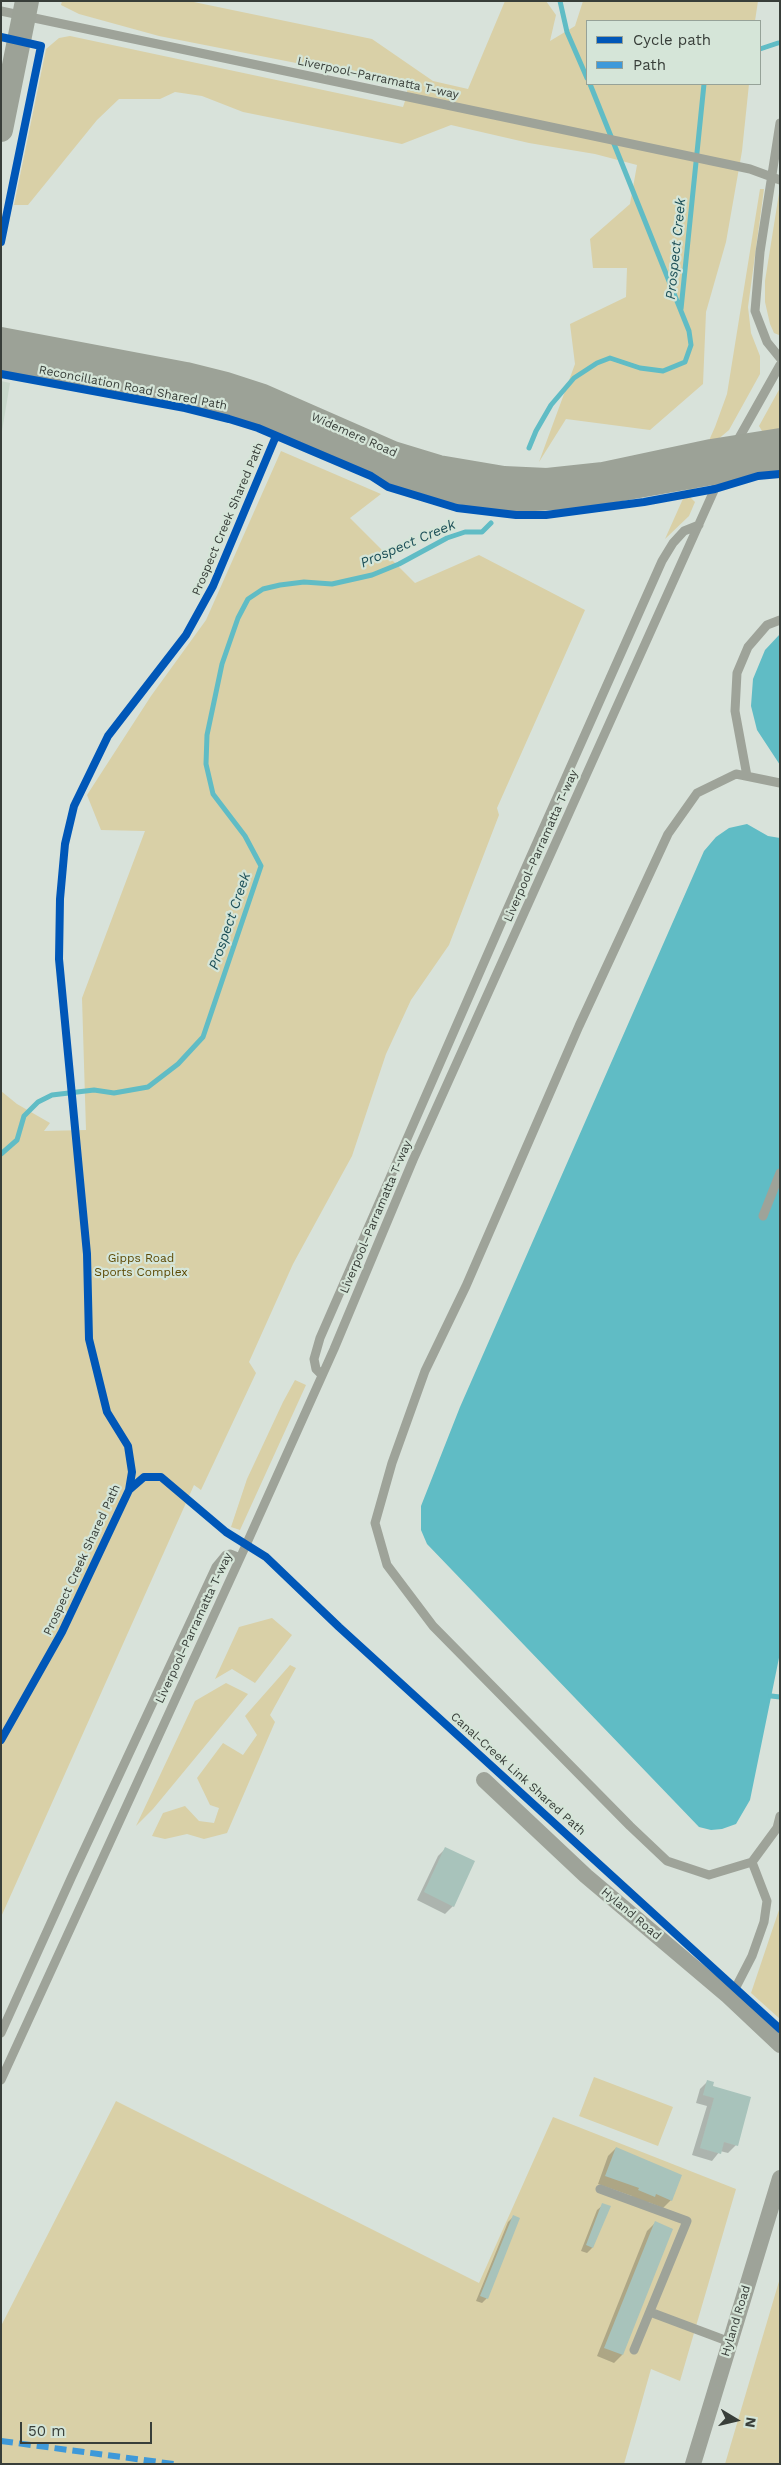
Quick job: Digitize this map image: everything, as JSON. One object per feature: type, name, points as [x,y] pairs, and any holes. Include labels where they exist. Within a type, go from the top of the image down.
[{"type":"main road","points":[[1,130],[26,8]]},
{"type":"main road","name":"Widemere Road","points":[[1,339],[186,374],[226,384],[263,396],[393,453],[413,470]]},
{"type":"main road","name":"Widemere Road","points":[[1,360],[230,405],[413,470],[468,494],[513,500],[603,474],[656,463],[721,460]]},
{"type":"main road","points":[[721,460],[780,440]]},
{"type":"main road","points":[[721,460],[780,461]]},
{"type":"main road","name":"Widemere Road","points":[[546,490],[584,496],[649,486],[721,460]]},
{"type":"street","name":"Hyland Road","points":[[484,1780],[586,1876],[728,1996],[780,2045]]},
{"type":"street","name":"Hyland Road","points":[[692,2464],[780,2178]]},
{"type":"lane","name":"Liverpool–Parramatta T-way","points":[[1,10],[26,8],[406,98],[750,169],[780,180]]},
{"type":"lane","points":[[780,123],[760,252],[755,311],[768,342],[780,358]]},
{"type":"lane","name":"Liverpool–Parramatta T-way","points":[[750,169],[780,167]]},
{"type":"lane","name":"Liverpool–Parramatta T-way","points":[[1,2080],[322,1375],[413,1160],[699,525],[721,460],[780,366]]},
{"type":"lane","points":[[322,1375],[316,1369],[314,1359],[320,1338],[506,912],[662,561],[673,543],[684,531],[699,525]]},
{"type":"lane","points":[[747,776],[735,711],[737,673],[748,647],[766,625],[780,620]]},
{"type":"lane","points":[[780,783],[736,774],[697,793],[668,834],[579,1026],[466,1286],[425,1371],[392,1463],[375,1523],[387,1565],[433,1626],[609,1806],[667,1861],[709,1874],[752,1862],[777,1828],[780,1816]]},
{"type":"lane","points":[[763,1216],[780,1173]]},
{"type":"lane","points":[[1,2033],[216,1567],[226,1555],[230,1554],[240,1558]]},
{"type":"lane","points":[[728,1996],[735,1988],[752,1956],[764,1922],[766,1901],[752,1862]]},
{"type":"lane","points":[[600,2189],[687,2221],[634,2350]]},
{"type":"lane","points":[[650,2312],[730,2342]]},
{"type":"shaded area","points":[[1,381],[10,383],[1,437]]},
{"type":"green space","points":[[62,1],[189,1],[372,39],[433,81],[468,89],[505,1],[546,1],[556,15],[550,41],[575,26],[583,1],[758,1],[755,20],[586,20],[586,85],[749,85],[742,151],[726,242],[706,312],[703,384],[650,430],[566,419],[539,462],[575,364],[570,324],[626,297],[627,268],[593,268],[590,239],[630,204],[637,165],[595,154],[529,143],[451,125],[402,144],[243,112],[202,96],[175,92],[160,99],[119,99],[97,120],[28,205],[14,205],[46,49],[59,38],[70,36],[403,107],[406,98],[408,85],[159,36],[79,14],[61,5]]},
{"type":"green space","points":[[780,187],[779,335],[774,333],[770,324],[765,302],[765,281]]},
{"type":"green space","points":[[760,189],[764,189],[748,307],[751,333],[760,356],[760,374],[729,430],[716,441],[691,498],[695,502],[689,516],[665,539],[715,427],[727,394]]},
{"type":"green space","points":[[780,388],[780,431],[762,431],[759,426]]},
{"type":"green space","name":"Gipps Road Sports Complex","points":[[281,451],[381,494],[350,518],[415,583],[479,555],[585,610],[497,808],[499,815],[449,945],[411,1000],[386,1054],[352,1156],[293,1264],[249,1362],[256,1373],[201,1490],[194,1485],[1,1917],[1,1091],[17,1104],[50,1123],[44,1131],[86,1130],[82,998],[145,831],[101,830],[87,795],[151,696],[206,620]]},
{"type":"green space","points":[[295,1380],[306,1385],[240,1530],[231,1527],[247,1479]]},
{"type":"green space","points":[[272,1618],[292,1635],[255,1683],[232,1669],[215,1679],[239,1627]]},
{"type":"green space","points":[[290,1665],[296,1668],[270,1715],[275,1722],[227,1833],[204,1839],[187,1834],[165,1839],[152,1836],[163,1813],[185,1806],[199,1821],[214,1823],[219,1808],[210,1805],[197,1778],[223,1743],[243,1755],[257,1735],[245,1716]]},
{"type":"green space","points":[[226,1683],[248,1694],[153,1809],[136,1826],[195,1701]]},
{"type":"green space","points":[[780,1907],[780,2019],[751,1993]]},
{"type":"green space","points":[[594,2077],[673,2107],[658,2146],[579,2116]]},
{"type":"green space","points":[[116,2101],[479,2283],[553,2117],[736,2189],[680,2381],[651,2369],[624,2464],[1,2464],[1,2326]]},
{"type":"green space","points":[[780,2278],[780,2464],[725,2464]]},
{"type":"water","points":[[780,634],[780,765],[757,730],[751,706],[753,679],[765,650]]},
{"type":"water","points":[[747,824],[768,836],[780,838],[780,1653],[750,1800],[736,1824],[722,1829],[711,1830],[699,1827],[427,1544],[421,1530],[421,1506],[460,1407],[704,851],[716,837],[729,828]]},
{"type":"building","points":[[445,1847],[475,1861],[454,1907],[424,1892]]},
{"type":"building","points":[[707,2080],[714,2082],[713,2086],[751,2097],[738,2146],[724,2142],[721,2154],[700,2148],[714,2098],[703,2095]]},
{"type":"building","points":[[616,2147],[682,2175],[672,2201],[656,2194],[655,2197],[638,2190],[639,2188],[605,2176]]},
{"type":"building","points":[[602,2203],[611,2206],[593,2248],[586,2245]]},
{"type":"building","points":[[513,2215],[520,2218],[488,2299],[480,2296]]},
{"type":"building","points":[[655,2221],[673,2229],[623,2355],[604,2348]]},
{"type":"waterway","points":[[560,1],[567,32],[586,76]]},
{"type":"waterway","name":"Prospect Creek","points":[[761,49],[778,43]]},
{"type":"waterway","name":"Prospect Creek","points":[[529,448],[536,431],[551,405],[574,378],[597,363],[610,358],[640,368],[663,371],[685,362],[691,345],[689,331],[590,85]]},
{"type":"waterway","name":"Prospect Creek","points":[[681,309],[704,85]]},
{"type":"waterway","name":"Prospect Creek","points":[[1,1154],[17,1140],[24,1116],[38,1102],[52,1095],[94,1090],[114,1093],[148,1087],[178,1064],[203,1037],[261,866],[245,836],[213,794],[206,764],[207,735],[222,664],[238,618],[248,599],[263,589],[280,585],[304,582],[332,584],[372,575],[399,564],[447,538],[465,532],[482,532],[491,523]]},
{"type":"waterway","points":[[771,1696],[780,1697]]},
{"type":"marked path","points":[[1,2441],[174,2464]]},
{"type":"cycle path","points":[[1,37],[41,46],[1,242]]},
{"type":"cycle path","name":"Reconcillation Road Shared Path","points":[[1,374],[185,408],[229,419],[258,428],[371,476],[388,487],[457,508],[516,515],[546,515],[644,502],[715,489],[758,476],[780,474]]},
{"type":"cycle path","name":"Prospect Creek Shared Path","points":[[1,1740],[62,1632],[129,1490],[132,1472],[128,1446],[107,1412],[89,1339],[87,1254],[59,959],[60,899],[65,844],[74,806],[108,736],[186,635],[213,586],[276,436]]},
{"type":"cycle path","name":"Prospect Creek Shared Path","points":[[129,1490],[144,1477],[161,1477],[226,1532],[266,1557],[339,1627],[780,2029]]}]
